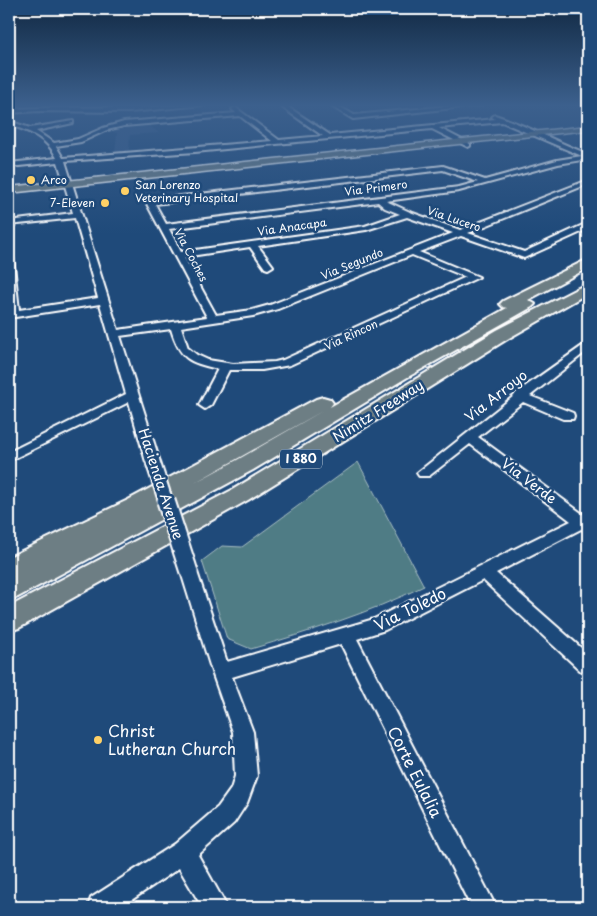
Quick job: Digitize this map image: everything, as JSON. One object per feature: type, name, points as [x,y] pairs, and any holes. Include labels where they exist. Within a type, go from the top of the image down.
[{"type":"highway","name":"I 880","points":[[9,568],[136,505],[424,347],[588,263]]},
{"type":"highway","name":"I 880","points":[[9,590],[245,465],[408,369],[588,273]]},
{"type":"highway","name":"Nimitz Freeway","points":[[9,620],[240,495],[503,334],[588,287]]},
{"type":"highway","points":[[270,432],[316,423]]},
{"type":"main road","points":[[9,194],[186,171],[426,148]]},
{"type":"main road","points":[[9,190],[167,177],[431,148]]},
{"type":"main road","points":[[167,177],[186,171]]},
{"type":"street","name":"Hacienda Avenue","points":[[54,148],[70,186],[77,215],[153,462],[221,672],[243,732],[246,776],[239,796],[226,815],[183,852],[100,907]]},
{"type":"street","points":[[9,165],[120,154],[218,148]]},
{"type":"street","points":[[568,148],[588,157]]},
{"type":"street","name":"Via Primero","points":[[163,226],[459,189],[557,162],[588,157]]},
{"type":"street","name":"Via Coches","points":[[213,319],[150,202],[443,168],[486,182]]},
{"type":"street","name":"Via Segundo","points":[[115,334],[213,319],[274,307],[588,182]]},
{"type":"street","name":"Via Lucero","points":[[380,200],[388,206],[407,214],[524,255],[588,226]]},
{"type":"street","name":"Via Anacapa","points":[[178,255],[366,228],[407,214]]},
{"type":"street","points":[[9,223],[77,215]]},
{"type":"street","points":[[252,244],[268,266]]},
{"type":"street","name":"Via Rincon","points":[[175,324],[184,350],[200,360],[225,367],[253,368],[286,364],[474,277],[411,252]]},
{"type":"street","points":[[9,258],[11,315],[104,300]]},
{"type":"street","name":"Via Arroyo","points":[[424,473],[520,396],[586,349]]},
{"type":"street","points":[[205,405],[225,367]]},
{"type":"street","points":[[9,457],[133,395]]},
{"type":"street","points":[[520,396],[568,416]]},
{"type":"street","name":"Via Verde","points":[[469,437],[586,522]]},
{"type":"street","name":"Via Toledo","points":[[221,672],[379,625],[586,522]]},
{"type":"street","points":[[485,572],[588,665]]},
{"type":"street","name":"Corte Eulalia","points":[[346,636],[484,907]]},
{"type":"street","points":[[183,852],[215,907]]},
{"type":"shaded area","points":[[115,148],[129,148],[129,152],[115,152]]},
{"type":"green space","points":[[358,462],[424,586],[317,629],[251,649],[227,639],[202,561],[222,546],[242,547]]},
{"type":"place","name":"Arco","points":[[31,180]]},
{"type":"place","name":"San Lorenzo Veterinary Hospital","points":[[125,191]]},
{"type":"place","name":"7-Eleven","points":[[105,203]]},
{"type":"place","name":"Christ Lutheran Church","points":[[98,740]]}]
